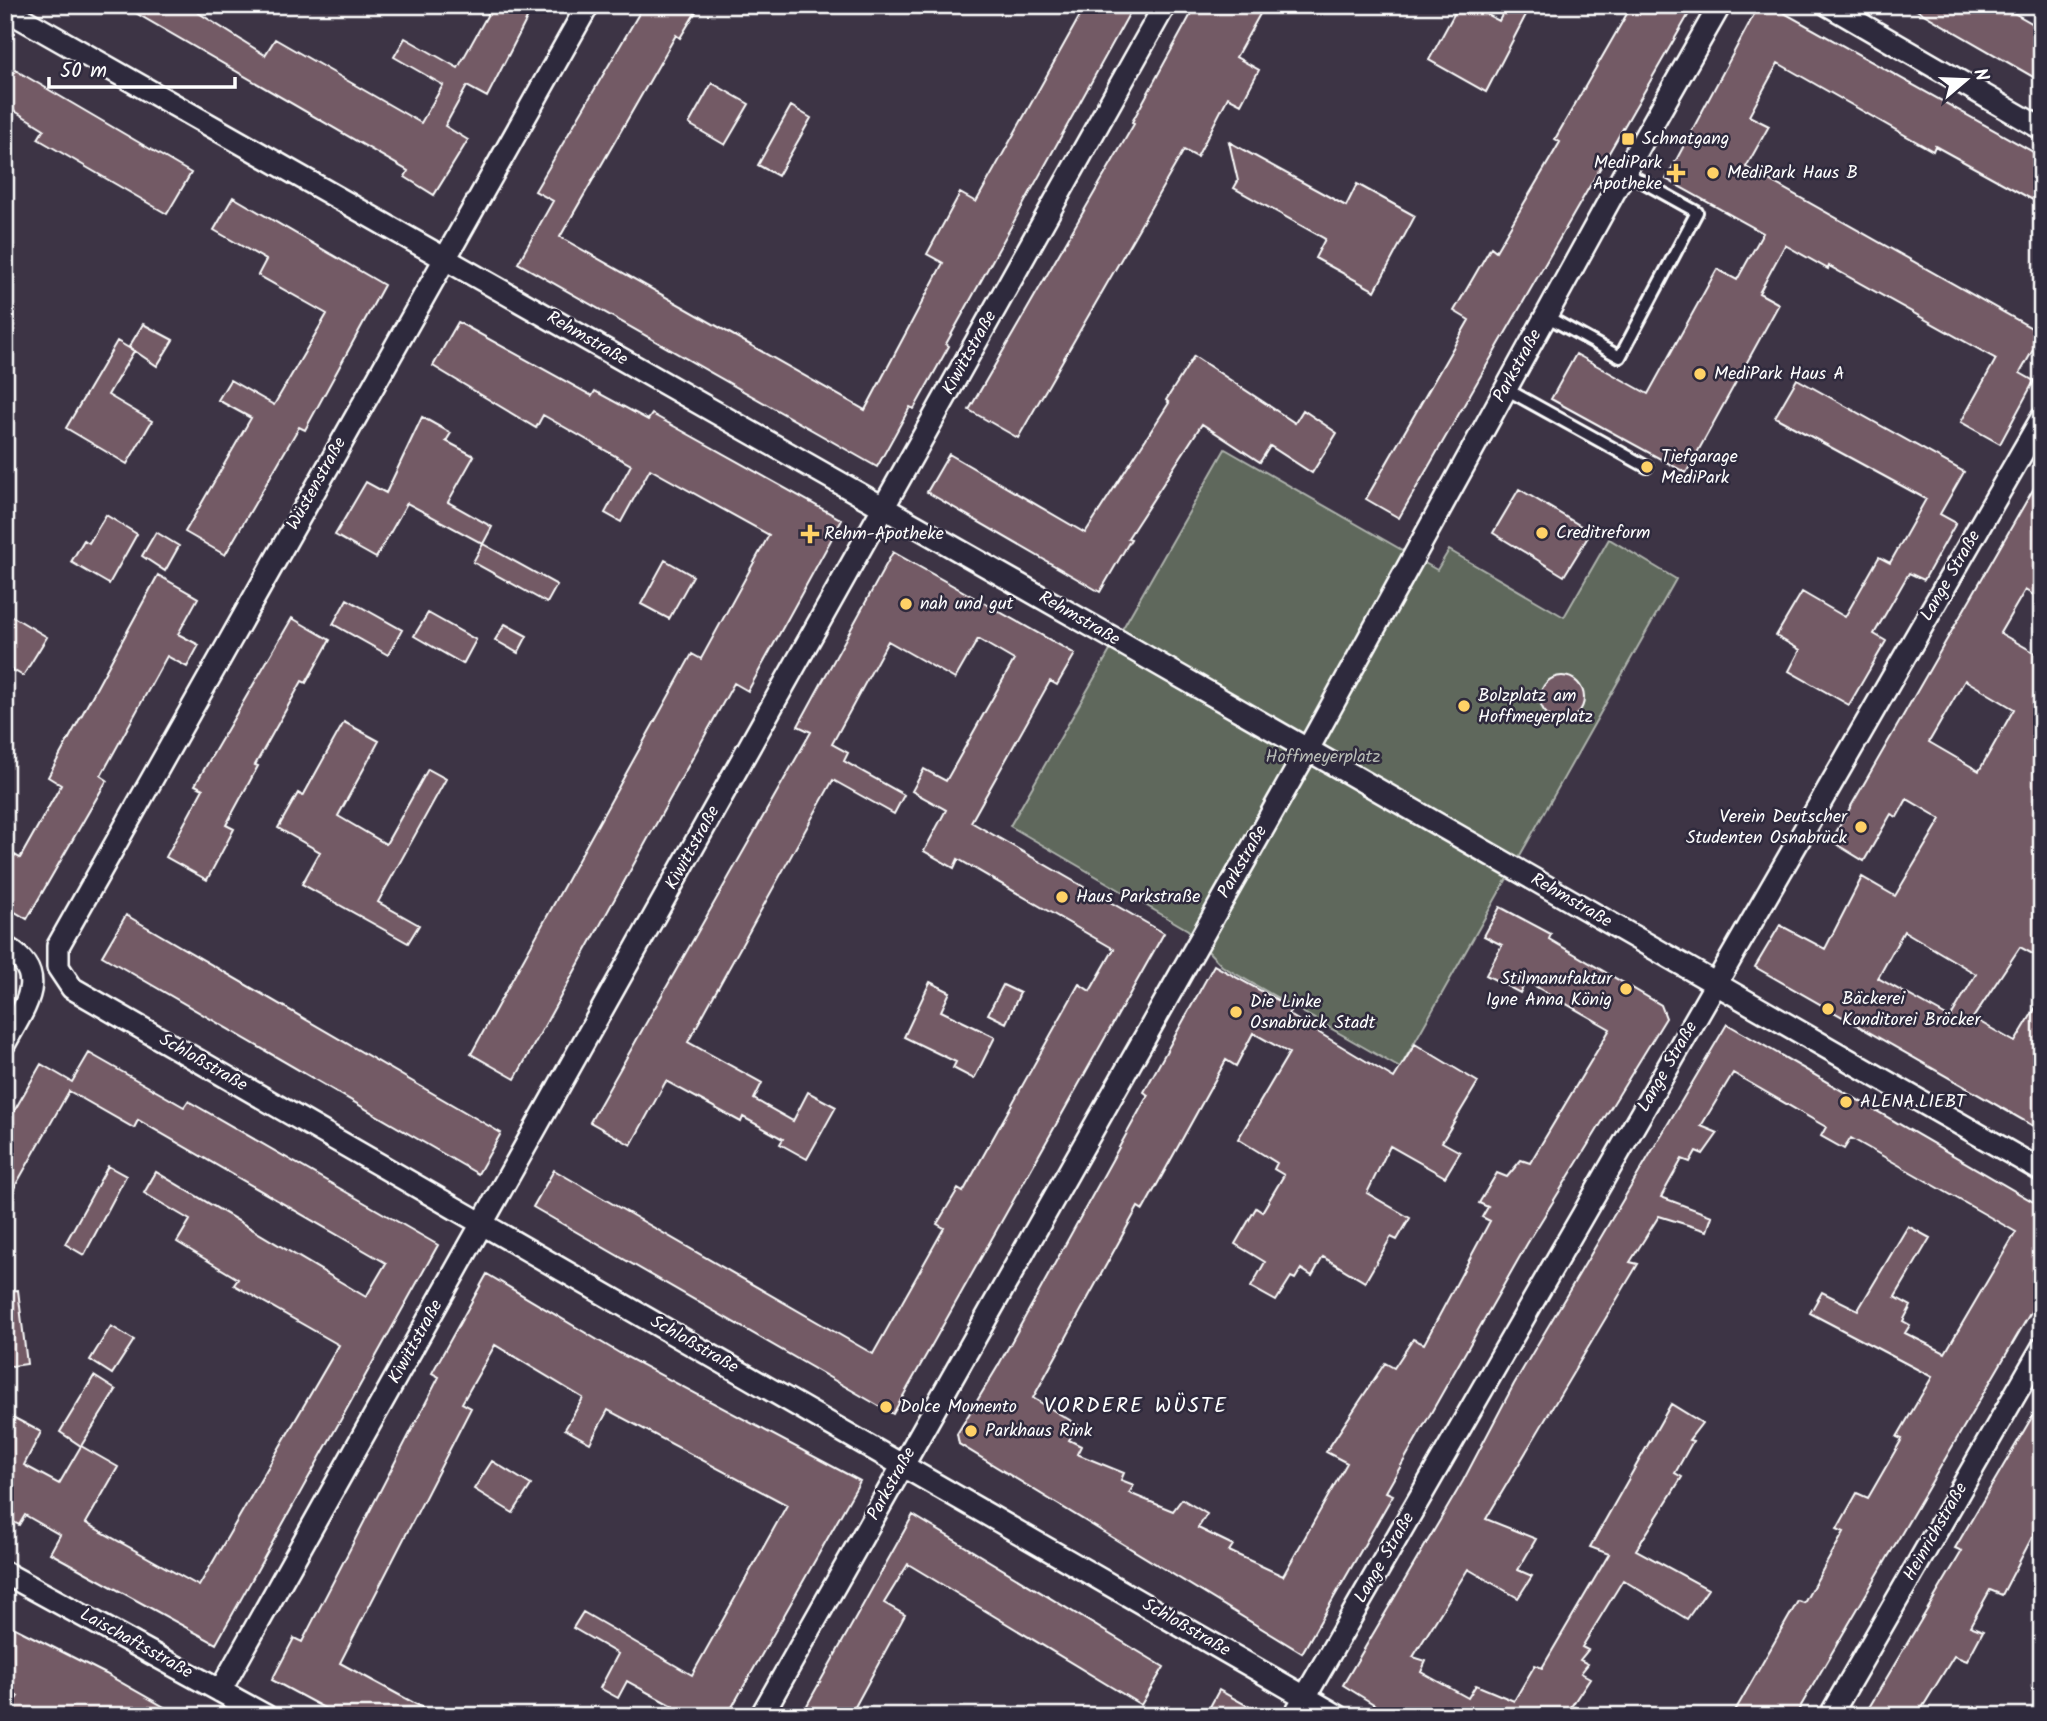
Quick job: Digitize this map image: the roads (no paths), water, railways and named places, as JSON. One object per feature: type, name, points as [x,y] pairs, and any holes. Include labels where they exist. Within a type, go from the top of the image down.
[{"type":"street","name":"Wüstenstraße","points":[[58,967],[58,946],[588,5]]},
{"type":"street","name":"Kiwittstraße","points":[[220,1691],[1166,5]]},
{"type":"street","name":"Parkstraße","points":[[761,1716],[1308,749],[1625,172],[1720,5]]},
{"type":"street","points":[[1828,5],[2042,129]]},
{"type":"street","name":"Rehmstraße","points":[[5,9],[1308,749],[2042,1171]]},
{"type":"street","name":"Lange Straße","points":[[1294,1716],[2042,418]]},
{"type":"street","points":[[5,947],[19,955],[30,972],[32,992],[5,1043]]},
{"type":"street","name":"Schloßstraße","points":[[58,967],[72,988],[1338,1716]]},
{"type":"street","name":"Heinrichstraße","points":[[1830,1716],[2042,1348]]},
{"type":"street","name":"Laischaftsstraße","points":[[5,1573],[266,1716]]},
{"type":"lane","points":[[1546,316],[1619,357],[1697,212],[1625,172]]},
{"type":"lane","points":[[1506,388],[1647,467]]},
{"type":"place","name":"Schnatgang","points":[[1628,139]]},
{"type":"place","name":"MediPark Apotheke","points":[[1676,173]]},
{"type":"place","name":"MediPark Haus B","points":[[1713,173]]},
{"type":"place","name":"MediPark Haus A","points":[[1700,374]]},
{"type":"place","name":"Tiefgarage MediPark","points":[[1647,467]]},
{"type":"place","name":"Creditreform","points":[[1542,533]]},
{"type":"place","name":"Rehm-Apotheke","points":[[810,534]]},
{"type":"place","name":"nah und gut","points":[[906,604]]},
{"type":"place","name":"Bolzplatz am Hoffmeyerplatz","points":[[1464,706]]},
{"type":"place","name":"Verein Deutscher Studenten Osnabrück","points":[[1861,827]]},
{"type":"place","name":"Haus Parkstraße","points":[[1062,897]]},
{"type":"place","name":"Stilmanufaktur Igne Anna König","points":[[1626,989]]},
{"type":"place","name":"Bäckerei Konditorei Bröcker","points":[[1828,1009]]},
{"type":"place","name":"Die Linke Osnabrück Stadt","points":[[1236,1012]]},
{"type":"place","name":"ALENA.LIEBT","points":[[1846,1102]]},
{"type":"place","name":"Dolce Momento","points":[[886,1407]]},
{"type":"place","name":"Parkhaus Rink","points":[[971,1431]]},
{"type":"district","name":"VORDERE WÜSTE","points":[[1136,1406]]},
{"type":"park label","name":"Hoffmeyerplatz","points":[[1323,757]]}]
